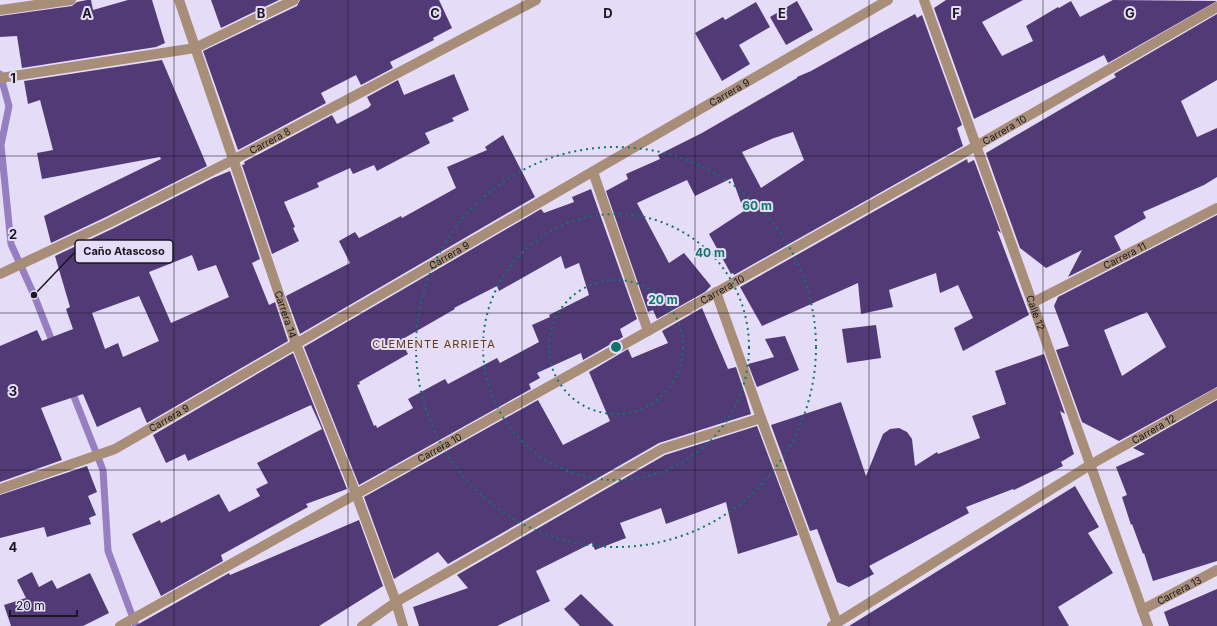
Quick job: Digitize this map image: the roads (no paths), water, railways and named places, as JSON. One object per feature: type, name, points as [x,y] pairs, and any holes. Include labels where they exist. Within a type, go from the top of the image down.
[{"type":"street","points":[[0,10],[71,0]]},
{"type":"street","name":"Carrera 14","points":[[179,0],[296,344],[356,494],[396,602],[403,626]]},
{"type":"street","points":[[3,78],[195,48],[294,0]]},
{"type":"street","name":"Carrera 8","points":[[0,274],[109,223],[233,160],[536,0]]},
{"type":"street","name":"Carrera 9","points":[[0,489],[114,449],[888,0]]},
{"type":"street","name":"Calle 12","points":[[924,0],[1148,626]]},
{"type":"street","name":"Carrera 10","points":[[122,625],[976,146],[1217,6]]},
{"type":"street","points":[[593,172],[648,331]]},
{"type":"street","name":"Carrera 11","points":[[1032,302],[1217,208]]},
{"type":"street","points":[[716,292],[834,625]]},
{"type":"street","name":"Carrera 12","points":[[834,625],[1090,465],[1217,393]]},
{"type":"street","points":[[362,626],[396,602],[662,449],[761,418]]},
{"type":"street","name":"Carrera 13","points":[[1142,610],[1217,570]]},
{"type":"waterway","points":[[0,74],[9,106],[1,145],[11,244],[34,295],[54,346]]},
{"type":"waterway","points":[[71,389],[103,470],[108,551],[136,626]]},
{"type":"place","name":"Caño Atascoso","points":[[34,295]]},
{"type":"district","name":"CLEMENTE ARRIETA","points":[[434,344]]}]
